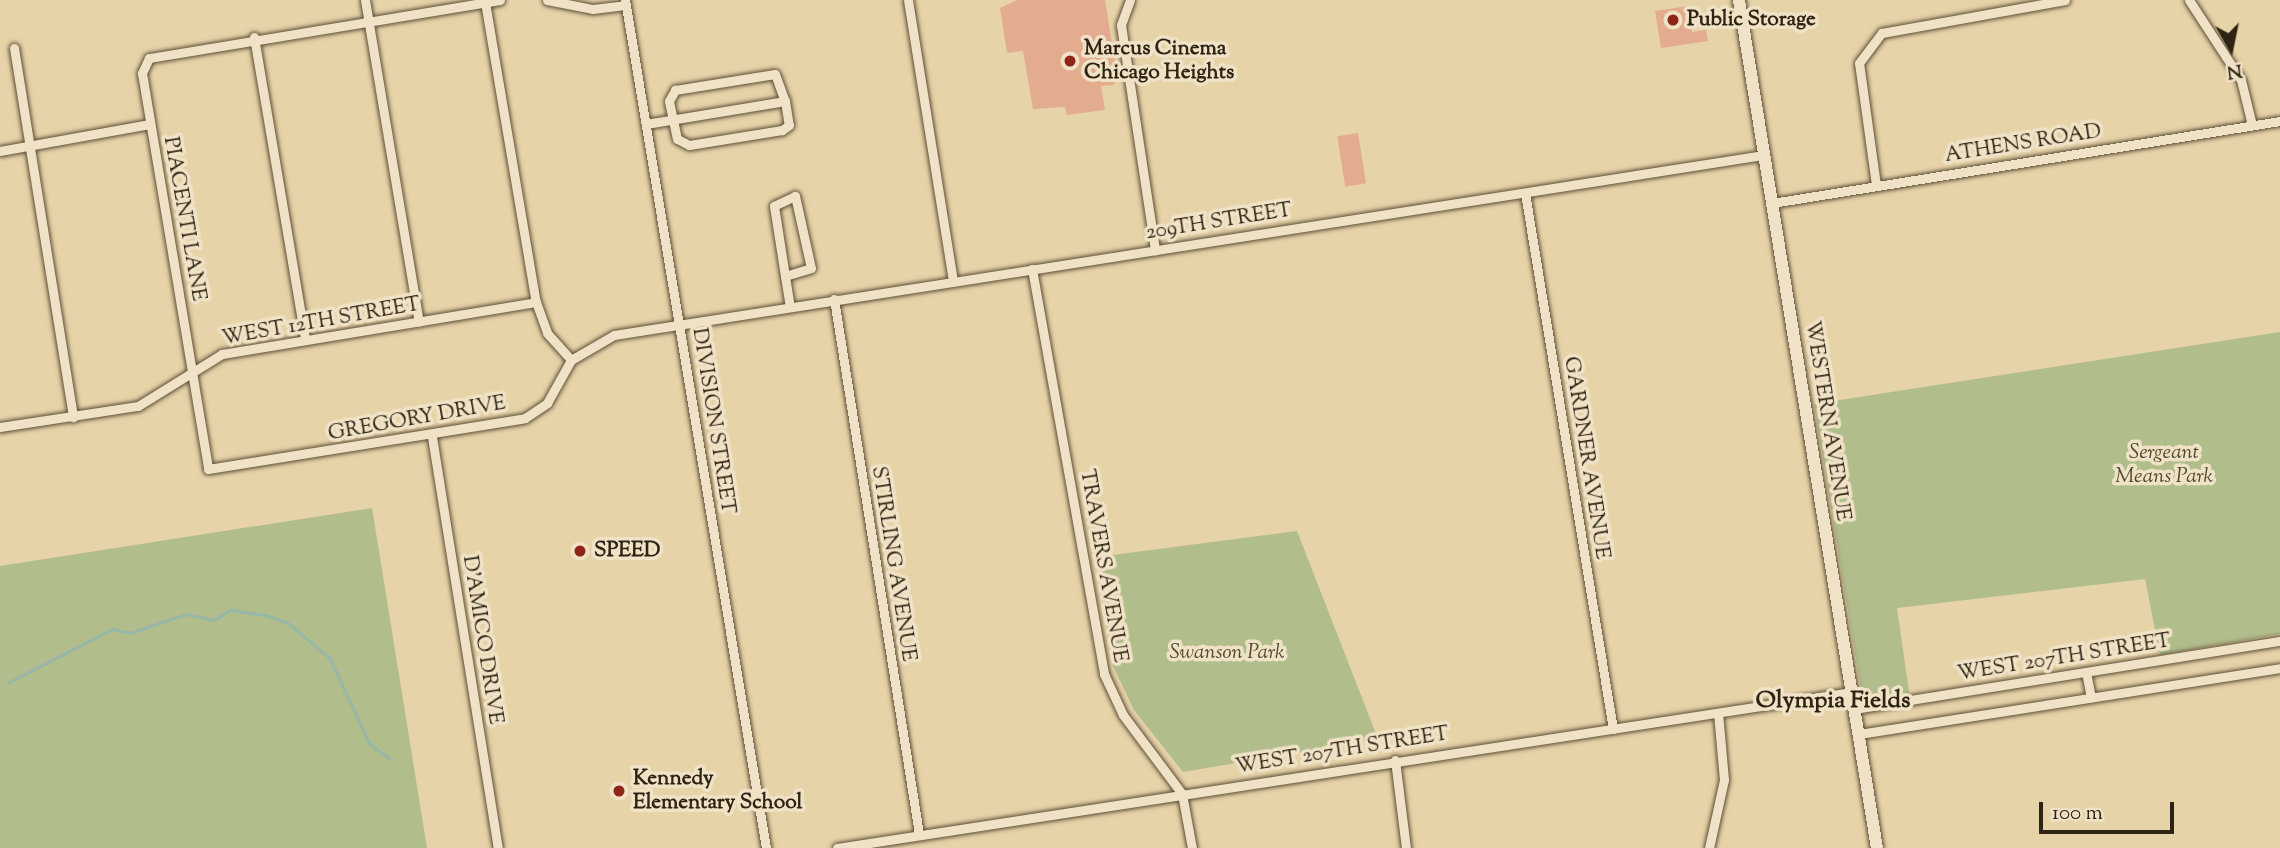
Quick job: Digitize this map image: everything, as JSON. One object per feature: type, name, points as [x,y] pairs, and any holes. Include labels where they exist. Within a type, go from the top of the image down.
[{"type":"main road","name":"WESTERN AVENUE","points":[[1739,0],[1877,848]]},
{"type":"street","points":[[365,0],[419,322]]},
{"type":"street","points":[[305,339],[254,37],[500,0]]},
{"type":"street","points":[[547,0],[593,9],[625,2]]},
{"type":"street","points":[[908,0],[953,281]]},
{"type":"street","points":[[1130,0],[1121,25],[1155,250]]},
{"type":"street","points":[[1876,186],[1859,63],[1882,33],[2064,0]]},
{"type":"street","points":[[2189,0],[2241,80],[2252,125]]},
{"type":"street","points":[[485,2],[536,302],[547,333],[571,360]]},
{"type":"street","name":"DIVISION STREET","points":[[625,2],[766,848]]},
{"type":"street","name":"PIACENTI LANE","points":[[208,469],[142,73],[149,58],[254,37]]},
{"type":"street","points":[[14,48],[72,417]]},
{"type":"street","points":[[775,74],[785,101],[789,125],[782,130],[681,144],[672,119],[671,94],[698,85],[775,74]]},
{"type":"street","points":[[646,124],[785,101]]},
{"type":"street","name":"ATHENS ROAD","points":[[1772,203],[2280,121]]},
{"type":"street","points":[[0,151],[150,124]]},
{"type":"street","name":"209TH STREET","points":[[680,324],[1764,155]]},
{"type":"street","name":"GARDNER AVENUE","points":[[1525,193],[1613,729]]},
{"type":"street","points":[[785,276],[811,268],[795,196],[774,206],[785,276],[790,307]]},
{"type":"street","name":"TRAVERS AVENUE","points":[[1032,269],[1104,674],[1123,715],[1182,794],[1192,848]]},
{"type":"street","name":"STIRLING AVENUE","points":[[834,299],[919,834]]},
{"type":"street","name":"WEST 12TH STREET","points":[[0,427],[138,406],[222,354],[536,302]]},
{"type":"street","name":"GREGORY DRIVE","points":[[208,469],[432,437],[525,418],[547,403],[571,360],[602,338],[680,324]]},
{"type":"street","name":"D'AMICO DRIVE","points":[[432,437],[498,848]]},
{"type":"street","name":"WEST 207TH STREET","points":[[1854,709],[2280,641]]},
{"type":"street","name":"WEST 207TH STREET","points":[[1859,734],[2280,668]]},
{"type":"street","points":[[2086,672],[2091,698]]},
{"type":"street","name":"WEST 207TH STREET","points":[[837,848],[1395,760],[1852,692]]},
{"type":"street","points":[[1709,848],[1724,780],[1718,713]]},
{"type":"street","points":[[1395,760],[1406,848]]},
{"type":"green space","name":"Sergeant Means Park","points":[[2280,332],[2280,634],[2160,655],[2145,579],[1897,608],[1910,698],[1874,703],[1862,696],[1814,404]]},
{"type":"green space","points":[[372,508],[427,848],[0,848],[0,566]]},
{"type":"green space","name":"Swanson Park","points":[[1297,531],[1378,739],[1183,772],[1134,710],[1113,666],[1097,557]]},
{"type":"building","name":"Marcus Cinema Chicago Heights","points":[[1017,0],[1105,0],[1116,68],[1114,85],[1101,86],[1105,110],[1067,115],[1065,107],[1033,109],[1023,51],[1007,53],[1000,8]]},
{"type":"building","name":"Public Storage","points":[[1688,6],[1692,32],[1706,30],[1708,41],[1661,48],[1655,11]]},
{"type":"building","points":[[1358,133],[1366,183],[1345,187],[1337,136]]},
{"type":"waterway","points":[[9,682],[113,629],[130,633],[186,614],[214,620],[230,610],[266,615],[288,623],[330,658],[370,744],[389,758]]},
{"type":"place","name":"Public Storage","points":[[1673,20]]},
{"type":"place","name":"Marcus Cinema Chicago Heights","points":[[1070,61]]},
{"type":"place","name":"SPEED","points":[[580,551]]},
{"type":"place","name":"Kennedy Elementary School","points":[[619,791]]},
{"type":"district","name":"Olympia Fields","points":[[1833,702]]}]
